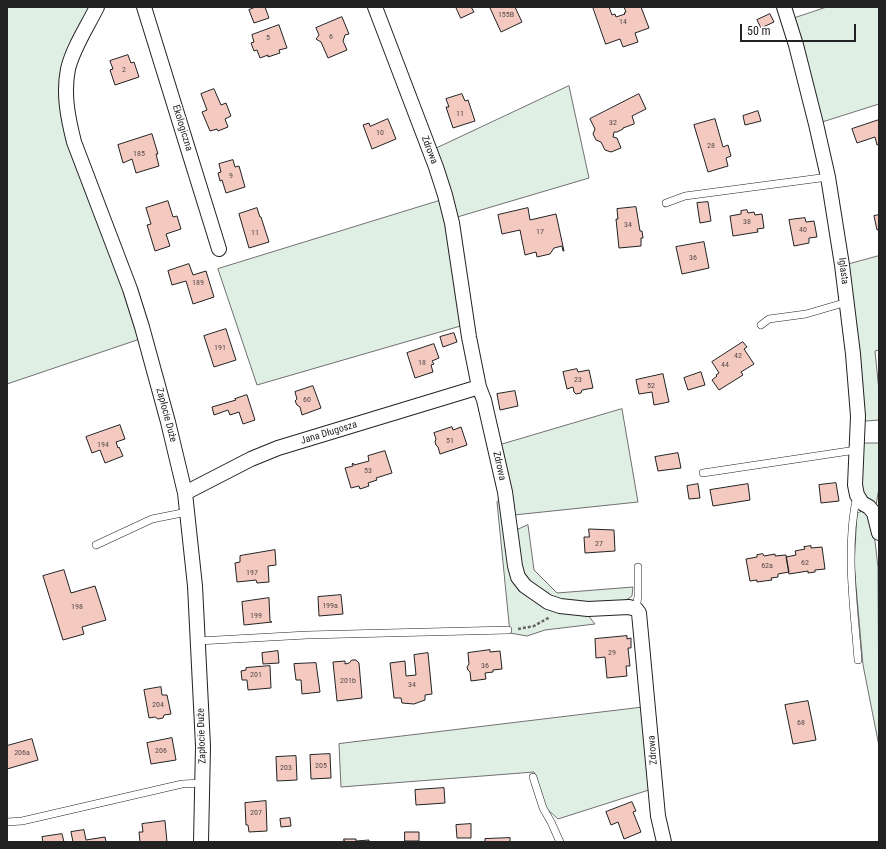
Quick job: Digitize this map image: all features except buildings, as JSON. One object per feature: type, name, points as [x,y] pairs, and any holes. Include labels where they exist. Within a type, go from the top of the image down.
[{"type":"street","name":"Zapłocie Duże","points":[[97,7],[74,53],[69,68],[66,89],[68,120],[74,142],[130,289],[142,327],[168,422],[185,494],[195,586],[203,746],[201,842]]},
{"type":"street","name":"Ekologiczna","points":[[144,7],[219,249]]},
{"type":"street","name":"Zdrowa","points":[[375,7],[436,167],[445,195],[452,223],[469,337],[479,387],[484,400],[505,492],[515,566],[518,577],[525,586],[536,594],[548,602],[560,606],[588,609],[629,608],[636,609],[639,613],[658,816],[664,842]]},
{"type":"street","name":"Iglasta","points":[[784,7],[796,45],[828,177],[842,265],[853,354],[858,416],[855,485],[857,495]]},
{"type":"street","name":"Jana Długosza","points":[[185,494],[251,459],[278,448],[479,387]]},
{"type":"street","points":[[857,495],[862,503],[869,507],[874,513],[879,533]]},
{"type":"lane","points":[[666,203],[685,196],[828,177]]},
{"type":"lane","points":[[761,325],[769,319],[806,314],[847,302]]},
{"type":"lane","points":[[703,473],[856,450]]},
{"type":"lane","points":[[857,495],[853,513],[851,567],[858,660]]},
{"type":"lane","points":[[96,545],[152,519],[187,512]]},
{"type":"lane","points":[[636,609],[638,596],[638,567]]},
{"type":"lane","points":[[198,641],[307,635],[508,630]]},
{"type":"lane","points":[[532,777],[543,808],[560,842]]},
{"type":"lane","points":[[7,822],[22,821],[182,784],[203,783]]},
{"type":"path","points":[[508,630],[528,628],[540,623],[554,614],[560,606]]},
{"type":"green space","points":[[7,7],[91,7],[60,83],[140,339],[7,384]]},
{"type":"green space","points":[[827,7],[879,7],[879,104],[819,123],[792,19]]},
{"type":"green space","points":[[569,86],[589,178],[454,218],[433,150]]},
{"type":"green space","points":[[442,200],[464,325],[257,385],[218,269]]},
{"type":"green space","points":[[879,256],[879,350],[875,351],[879,391],[879,420],[866,421],[861,416],[846,265]]},
{"type":"green space","points":[[622,409],[638,502],[514,515],[500,445]]},
{"type":"green space","points":[[861,443],[879,443],[879,488],[876,505],[865,500],[859,480]]},
{"type":"green space","points":[[502,499],[516,583],[587,614],[595,624],[545,630],[527,636],[510,633],[497,502]]},
{"type":"green space","points":[[862,511],[868,514],[873,524],[878,567],[879,746],[863,665],[854,564],[857,514]]},
{"type":"green space","points":[[528,525],[534,570],[557,593],[633,587],[632,596],[625,601],[589,605],[550,598],[524,578],[515,531]]},
{"type":"green space","points":[[646,707],[652,789],[558,819],[546,808],[538,788],[534,772],[341,787],[339,744]]}]
